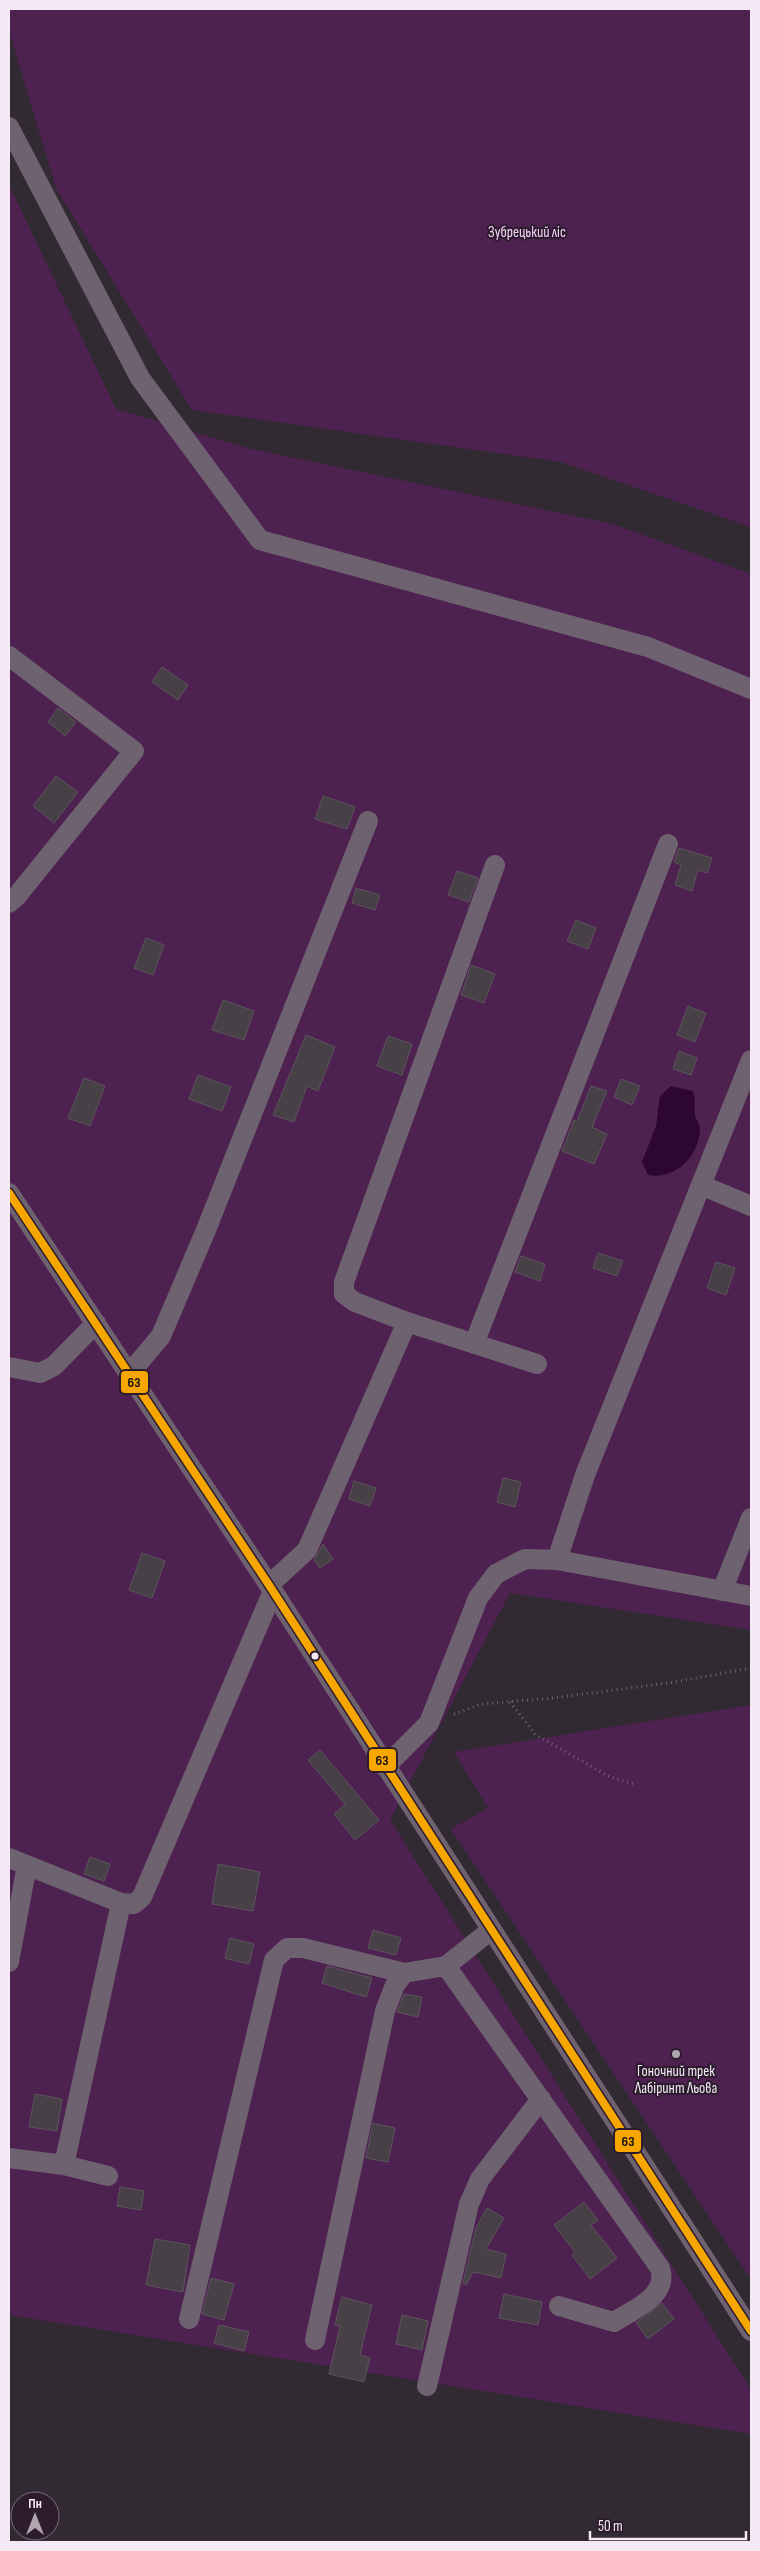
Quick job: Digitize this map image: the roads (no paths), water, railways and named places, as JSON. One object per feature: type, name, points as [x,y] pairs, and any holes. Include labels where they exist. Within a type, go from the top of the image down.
[{"type":"street","points":[[9,127],[140,378],[260,540],[648,647],[751,689]]},
{"type":"street","points":[[9,656],[66,702],[134,751],[16,897],[9,903]]},
{"type":"street","points":[[130,1373],[161,1336],[210,1220],[368,821]]},
{"type":"street","points":[[474,1344],[668,844]]},
{"type":"street","points":[[495,865],[344,1282],[344,1294],[355,1302],[406,1322],[537,1364]]},
{"type":"street","points":[[557,1560],[585,1475],[751,1060]]},
{"type":"street","points":[[701,1185],[751,1206]]},
{"type":"street","points":[[9,1193],[271,1588],[751,2331]]},
{"type":"street","points":[[9,1962],[18,1862],[121,1903],[134,1904],[142,1898],[271,1588],[307,1550],[406,1322]]},
{"type":"street","points":[[9,1367],[40,1372],[54,1366],[96,1323]]},
{"type":"street","points":[[722,1591],[751,1518]]},
{"type":"street","points":[[385,1767],[429,1723],[478,1598],[496,1574],[525,1559],[557,1560],[751,1596]]},
{"type":"street","points":[[64,2165],[121,1903]]},
{"type":"street","points":[[189,2319],[274,1960],[287,1948],[303,1948],[404,1973],[446,1966],[491,1930]]},
{"type":"street","points":[[446,1966],[660,2268],[663,2278],[661,2288],[649,2300],[614,2322],[559,2306]]},
{"type":"street","points":[[315,2340],[385,2011],[395,1985],[404,1973]]},
{"type":"street","points":[[427,2386],[468,2204],[480,2179],[541,2099]]},
{"type":"street","points":[[9,2158],[64,2165],[108,2176]]},
{"type":"place","name":"Гоночний трек Лабіринт Льова","points":[[676,2054]]},
{"type":"park label","name":"Зубрецький ліс","points":[[527,232]]}]
